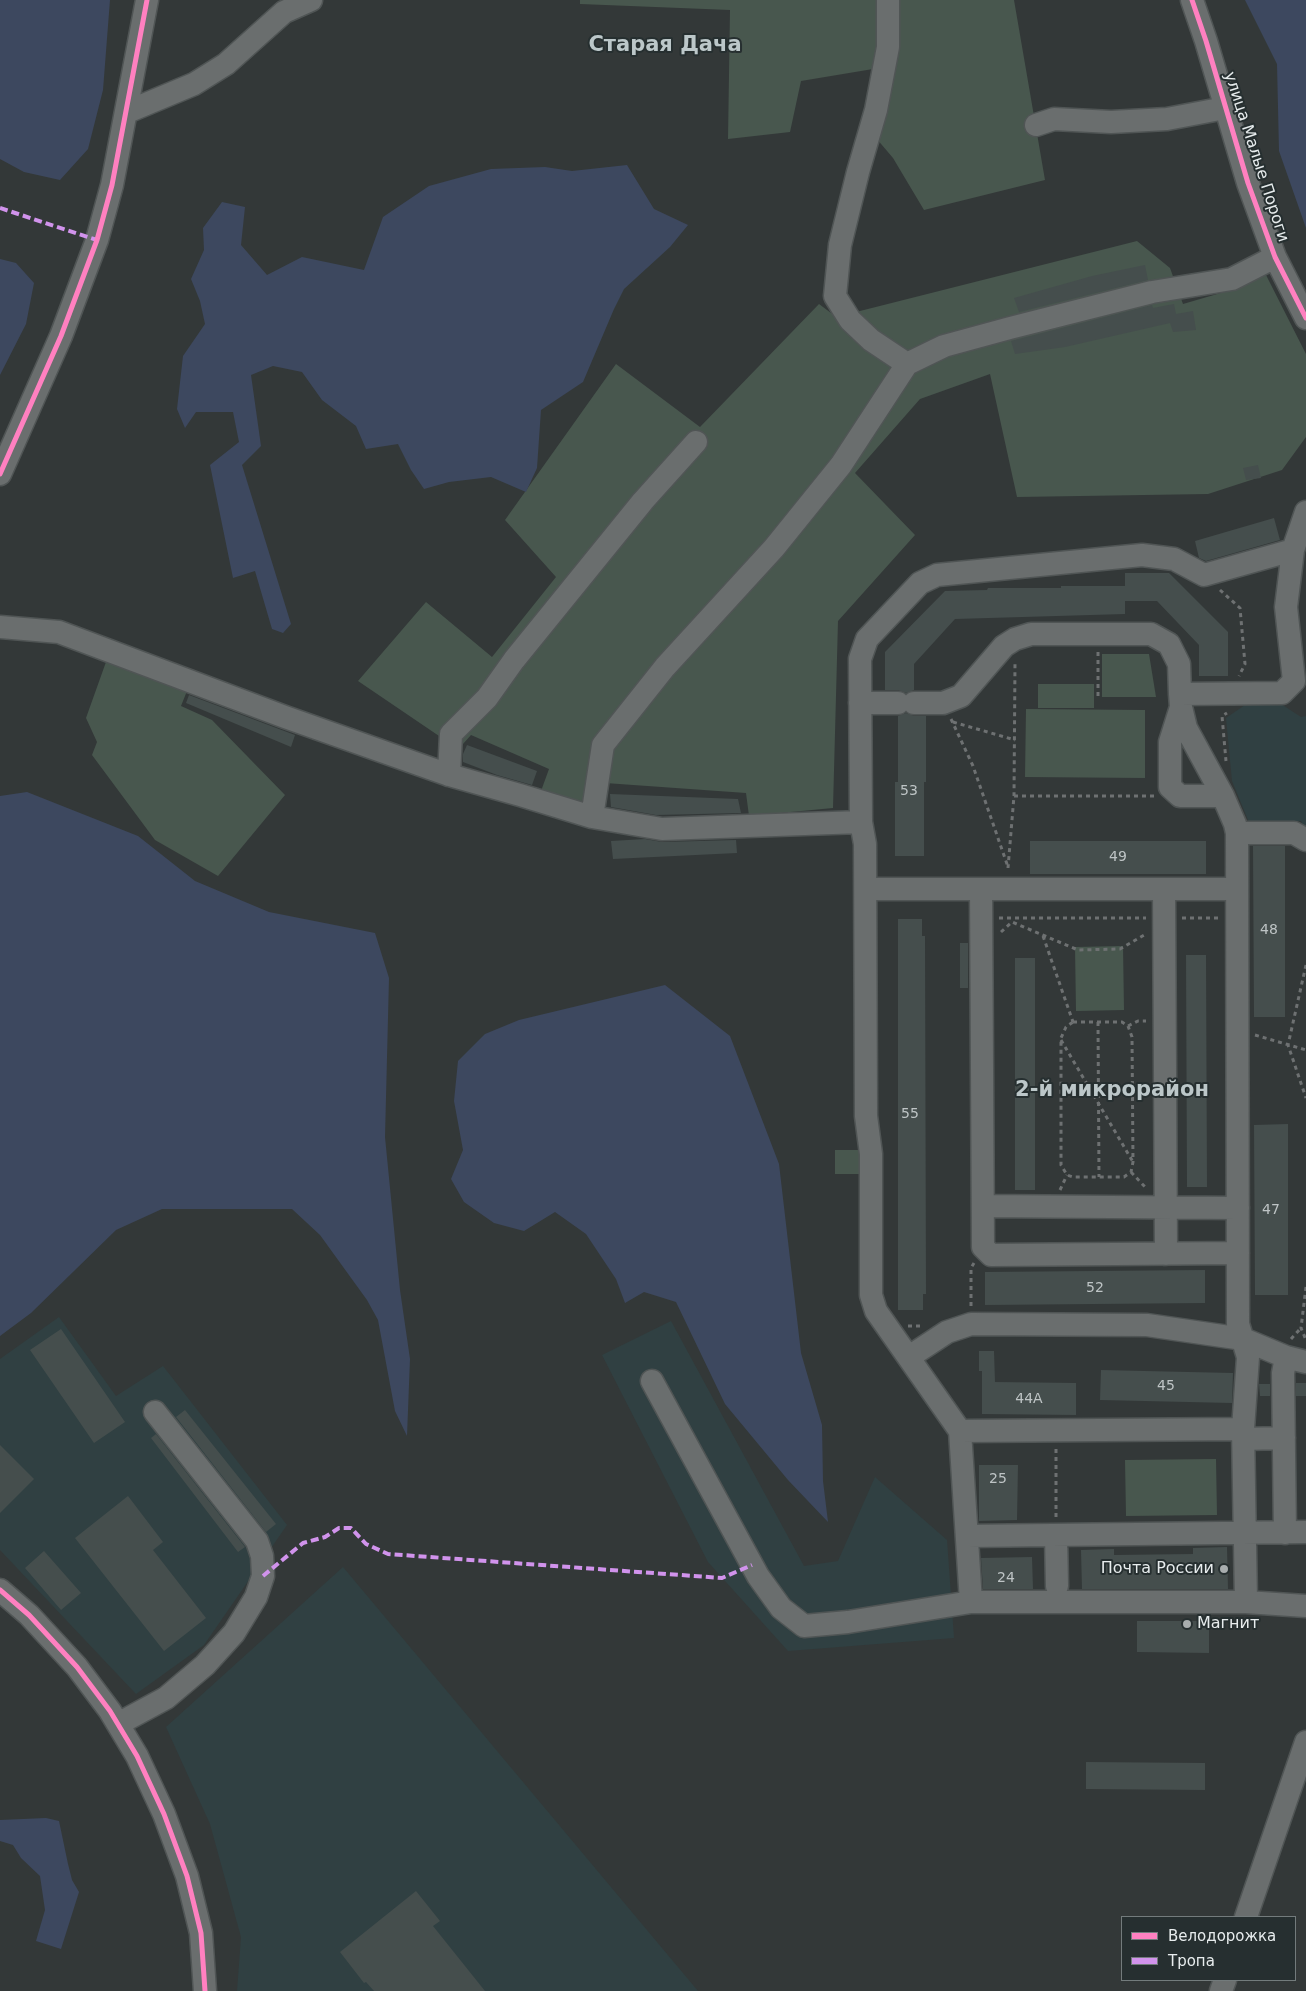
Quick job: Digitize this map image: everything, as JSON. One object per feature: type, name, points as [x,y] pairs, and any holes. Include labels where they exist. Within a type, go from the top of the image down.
[{"type":"street","points":[[0,474],[61,336],[97,240],[112,185],[147,0]]},
{"type":"street","points":[[127,112],[194,84],[226,64],[284,12],[311,0]]},
{"type":"street","points":[[888,0],[888,47],[876,110],[840,245],[835,296],[850,320],[857,327],[871,340],[907,364]]},
{"type":"street","name":"улица Малые Пороги","points":[[1192,0],[1225,108],[1275,256],[1306,318]]},
{"type":"street","points":[[1036,125],[1054,119],[1111,122],[1167,119],[1225,108]]},
{"type":"street","points":[[592,817],[603,744],[665,667],[774,548],[841,465],[907,364],[944,346],[1010,328],[1152,292],[1232,279],[1275,256]]},
{"type":"street","points":[[449,775],[451,734],[487,698],[514,660],[618,532],[696,442]]},
{"type":"street","points":[[1180,700],[1230,702],[1282,693],[1294,681],[1286,607],[1293,550],[1306,512]]},
{"type":"street","points":[[971,1602],[960,1431],[876,1311],[871,1295],[872,1154],[866,1116],[866,844],[861,822],[860,659],[867,638],[920,583],[937,575],[1142,555],[1174,559],[1204,575],[1293,550]]},
{"type":"street","points":[[0,627],[59,632],[258,708],[449,775],[520,794],[592,817],[662,829],[861,822]]},
{"type":"street","points":[[860,703],[906,703],[948,712],[1004,646],[1015,639],[1031,634],[1151,634],[1169,644],[1179,664],[1180,700],[1186,728],[1223,796],[1237,833],[1238,1324],[1248,1357],[1243,1434],[1246,1602]]},
{"type":"street","points":[[1180,700],[1170,742],[1170,787],[1180,796],[1223,796]]},
{"type":"street","points":[[1237,833],[1294,833],[1306,840]]},
{"type":"street","points":[[866,889],[1237,889]]},
{"type":"street","points":[[981,889],[983,1247],[991,1255],[1238,1253]]},
{"type":"street","points":[[1164,889],[1166,1254]]},
{"type":"street","points":[[983,1206],[1238,1208]]},
{"type":"street","points":[[909,1357],[947,1332],[971,1324],[1148,1325],[1243,1338],[1296,1359],[1283,1373],[1284,1438],[1296,1532],[967,1536]]},
{"type":"street","points":[[652,1381],[758,1576],[781,1608],[804,1626],[848,1622],[971,1602],[1246,1602],[1306,1606]]},
{"type":"street","points":[[118,1724],[166,1698],[205,1665],[234,1633],[256,1598],[263,1576],[262,1556],[257,1541],[156,1412]]},
{"type":"street","points":[[960,1431],[1056,1430],[1243,1434],[1284,1438]]},
{"type":"street","points":[[1056,1535],[1057,1586]]},
{"type":"street","points":[[0,1590],[28,1615],[71,1660],[118,1724],[137,1756],[164,1814],[187,1876],[201,1933],[205,1962],[205,1991]]},
{"type":"street","points":[[1246,1916],[1306,1742]]},
{"type":"path","points":[[1204,575],[1240,608],[1245,664],[1230,702],[1222,716],[1227,770]]},
{"type":"path","points":[[1098,634],[1098,696]]},
{"type":"path","points":[[1008,868],[1014,796],[1015,639]]},
{"type":"path","points":[[1222,716],[1230,702]]},
{"type":"path","points":[[948,712],[1015,740]]},
{"type":"path","points":[[948,712],[973,766],[1010,874]]},
{"type":"path","points":[[1014,796],[1180,796]]},
{"type":"path","points":[[981,918],[1164,921],[1221,918]]},
{"type":"path","points":[[982,947],[1012,922],[1078,950],[1120,949],[1164,921]]},
{"type":"path","points":[[1043,935],[1073,1022]]},
{"type":"path","points":[[1306,965],[1288,1045],[1306,1098]]},
{"type":"path","points":[[1073,1022],[1122,1022],[1128,1026],[1132,1037],[1133,1162],[1131,1172],[1124,1177],[1073,1177],[1067,1175],[1061,1165],[1061,1038],[1066,1027],[1073,1022]]},
{"type":"path","points":[[1098,1022],[1099,1177]]},
{"type":"path","points":[[1237,1030],[1306,1050]]},
{"type":"path","points":[[1061,1038],[1133,1162]]},
{"type":"path","points":[[971,1324],[971,1268],[983,1247]]},
{"type":"path","points":[[1306,1287],[1301,1328],[1306,1340]]},
{"type":"path","points":[[1056,1430],[1056,1535]]},
{"type":"shaded area","points":[[1281,704],[1301,717],[1306,716],[1306,833],[1301,821],[1250,825],[1232,781],[1226,718],[1245,705]]},
{"type":"shaded area","points":[[59,1317],[116,1396],[163,1366],[287,1525],[204,1645],[136,1694],[0,1550],[0,1359]]},
{"type":"shaded area","points":[[671,1321],[804,1566],[838,1561],[875,1477],[947,1540],[954,1638],[788,1651],[708,1562],[602,1355]]},
{"type":"shaded area","points":[[343,1567],[698,1991],[237,1991],[241,1937],[210,1824],[166,1727]]},
{"type":"green space","points":[[580,0],[1014,0],[1045,180],[924,210],[893,158],[876,138],[891,66],[801,81],[790,132],[728,139],[730,10],[580,4]]},
{"type":"green space","points":[[1137,241],[1170,268],[1183,304],[1224,292],[1266,275],[1306,354],[1306,437],[1282,470],[1208,494],[1017,497],[990,374],[920,399],[855,473],[915,535],[838,621],[833,808],[749,816],[746,793],[591,782],[585,803],[541,791],[549,769],[471,735],[463,744],[442,738],[358,681],[426,602],[492,657],[556,577],[505,520],[616,364],[700,427],[819,304],[839,319],[856,312]]},
{"type":"green space","points":[[1102,654],[1149,654],[1156,697],[1102,697]]},
{"type":"green space","points":[[106,662],[187,691],[181,706],[212,720],[285,795],[218,876],[155,840],[92,755],[97,742],[86,718]]},
{"type":"green space","points":[[1038,684],[1094,684],[1094,708],[1038,708]]},
{"type":"green space","points":[[1026,709],[1145,710],[1145,778],[1025,777]]},
{"type":"green space","points":[[1123,946],[1124,1010],[1076,1011],[1075,947]]},
{"type":"green space","points":[[835,1150],[859,1150],[859,1174],[835,1174]]},
{"type":"green space","points":[[1216,1459],[1217,1515],[1126,1516],[1125,1460]]},
{"type":"water","points":[[0,0],[110,0],[103,90],[88,149],[60,180],[24,172],[0,159]]},
{"type":"water","points":[[1245,0],[1306,0],[1306,228],[1279,151],[1277,64]]},
{"type":"water","points":[[627,165],[654,209],[688,225],[670,247],[624,289],[583,382],[541,410],[537,468],[526,492],[491,477],[449,482],[424,489],[411,470],[398,444],[366,449],[356,426],[322,400],[302,372],[273,366],[251,375],[261,446],[242,465],[291,624],[283,633],[272,629],[255,571],[233,578],[210,465],[239,442],[233,412],[196,412],[185,428],[177,409],[183,356],[205,324],[200,301],[191,279],[204,250],[203,228],[222,202],[245,207],[241,245],[267,275],[302,257],[364,270],[383,217],[429,186],[491,169],[545,167],[572,171]]},
{"type":"water","points":[[0,259],[16,263],[34,283],[26,324],[0,375]]},
{"type":"water","points":[[27,792],[138,836],[195,881],[269,912],[375,933],[389,978],[385,1137],[400,1290],[410,1359],[407,1436],[395,1411],[378,1320],[367,1300],[320,1235],[292,1209],[162,1209],[116,1230],[31,1313],[0,1336],[0,796]]},
{"type":"water","points":[[665,985],[730,1036],[779,1164],[801,1353],[822,1425],[823,1481],[828,1522],[788,1480],[725,1404],[676,1302],[644,1292],[625,1303],[616,1279],[586,1234],[555,1212],[524,1231],[494,1223],[464,1202],[451,1179],[463,1150],[454,1101],[458,1061],[485,1034],[519,1020]]},
{"type":"water","points":[[46,1818],[59,1821],[72,1880],[79,1892],[61,1949],[36,1941],[45,1910],[40,1876],[21,1858],[13,1845],[0,1841],[0,1820]]},
{"type":"building","points":[[1145,265],[1148,280],[1019,312],[1014,298],[1092,276]]},
{"type":"building","points":[[1174,304],[1176,314],[1193,311],[1196,330],[1173,332],[1170,323],[1065,347],[1015,354],[1011,341],[1152,305],[1153,308]]},
{"type":"building","points":[[1258,465],[1261,478],[1246,480],[1243,468]]},
{"type":"building","points":[[1274,518],[1280,540],[1206,561],[1199,558],[1195,541]]},
{"type":"building","points":[[1125,573],[1169,573],[1228,632],[1228,676],[1199,676],[1199,645],[1157,601],[1125,601],[1125,614],[955,619],[914,664],[914,690],[906,693],[898,690],[885,690],[885,652],[945,591],[987,590],[988,588],[1125,586]]},
{"type":"building","points":[[189,695],[295,735],[291,747],[186,703]]},
{"type":"building","points":[[906,713],[914,716],[926,716],[924,856],[895,856],[895,782],[898,782],[898,716]]},
{"type":"building","points":[[467,745],[537,771],[532,785],[497,775],[463,762],[463,754]]},
{"type":"building","points":[[610,794],[738,799],[741,813],[656,815],[611,807]]},
{"type":"building","points":[[645,839],[662,842],[736,840],[737,853],[613,859],[611,841]]},
{"type":"building","points":[[1030,841],[1206,841],[1206,874],[1030,874]]},
{"type":"building","points":[[1253,846],[1285,846],[1285,1017],[1254,1017]]},
{"type":"building","points":[[898,919],[922,919],[922,936],[925,936],[926,1294],[923,1294],[923,1310],[898,1310]]},
{"type":"building","points":[[960,943],[968,943],[968,988],[960,988]]},
{"type":"building","points":[[1186,955],[1206,955],[1207,1187],[1187,1187]]},
{"type":"building","points":[[1015,958],[1035,958],[1035,1190],[1015,1190]]},
{"type":"building","points":[[1288,1124],[1288,1295],[1255,1295],[1254,1125]]},
{"type":"building","points":[[1205,1270],[1205,1303],[985,1305],[985,1272]]},
{"type":"building","points":[[61,1329],[125,1422],[94,1443],[30,1350]]},
{"type":"building","points":[[979,1351],[994,1351],[995,1382],[1076,1383],[1076,1415],[982,1414],[982,1371],[979,1371]]},
{"type":"building","points":[[1101,1370],[1233,1373],[1232,1403],[1100,1400]]},
{"type":"building","points":[[1296,1383],[1306,1383],[1306,1396],[1296,1396]]},
{"type":"building","points":[[1259,1384],[1270,1384],[1270,1396],[1260,1396]]},
{"type":"building","points":[[185,1410],[276,1524],[266,1532],[176,1417]]},
{"type":"building","points":[[156,1434],[245,1547],[238,1552],[151,1438]]},
{"type":"building","points":[[0,1445],[34,1479],[0,1513]]},
{"type":"building","points":[[979,1465],[1018,1465],[1017,1520],[979,1521]]},
{"type":"building","points":[[128,1496],[163,1542],[153,1550],[206,1618],[164,1651],[75,1538]]},
{"type":"building","points":[[1227,1547],[1228,1589],[1082,1589],[1081,1550],[1114,1549],[1114,1555],[1193,1554],[1193,1548]]},
{"type":"building","points":[[44,1551],[81,1593],[61,1610],[25,1568]]},
{"type":"building","points":[[1032,1557],[1033,1589],[983,1589],[981,1558]]},
{"type":"building","points":[[1137,1621],[1209,1621],[1209,1653],[1137,1652]]},
{"type":"building","points":[[1086,1762],[1205,1763],[1205,1790],[1086,1789]]},
{"type":"building","points":[[416,1891],[440,1921],[433,1926],[485,1991],[374,1991],[366,1982],[364,1983],[340,1952]]},
{"type":"marked path","points":[[0,208],[97,240]]},
{"type":"marked path","points":[[263,1576],[303,1543],[325,1537],[339,1528],[351,1528],[366,1544],[388,1554],[722,1578],[752,1565]]},
{"type":"cycle path","points":[[0,474],[61,336],[97,240],[112,185],[147,0]]},
{"type":"cycle path","points":[[1192,0],[1248,183],[1275,257],[1306,318]]},
{"type":"cycle path","points":[[0,1590],[29,1615],[77,1667],[110,1711],[137,1756],[164,1814],[187,1876],[201,1933],[205,1991]]},
{"type":"place","name":"Почта России","points":[[1224,1569]]},
{"type":"place","name":"Магнит","points":[[1187,1624]]},
{"type":"district","name":"Старая Дача","points":[[665,46]]},
{"type":"district","name":"2-й микрорайон","points":[[1112,1091]]}]
